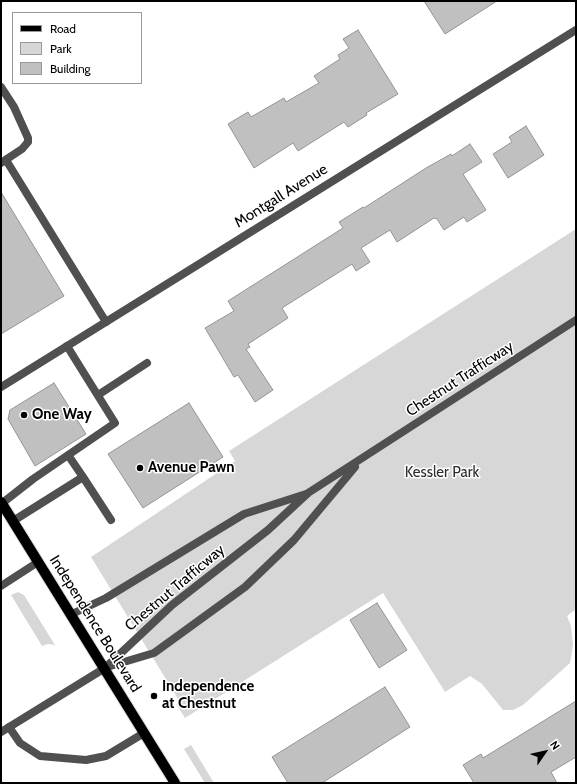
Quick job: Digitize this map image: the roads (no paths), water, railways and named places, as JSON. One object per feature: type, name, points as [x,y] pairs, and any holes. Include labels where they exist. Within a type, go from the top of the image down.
[{"type":"main road","name":"Independence Boulevard","points":[[1,503],[72,614],[175,783]]},
{"type":"street","name":"Montgall Avenue","points":[[1,387],[576,30]]},
{"type":"street","points":[[1,86],[14,107],[28,138],[25,147],[3,161],[106,322]]},
{"type":"street","name":"Chestnut Trafficway","points":[[104,668],[172,605],[268,530],[308,493],[576,320]]},
{"type":"street","points":[[1,503],[33,479],[115,423],[66,346]]},
{"type":"street","points":[[98,395],[147,363]]},
{"type":"street","points":[[68,455],[111,520]]},
{"type":"street","name":"Chestnut Trafficway","points":[[104,668],[154,653],[246,587],[294,540],[359,461]]},
{"type":"street","points":[[13,521],[83,477]]},
{"type":"street","points":[[72,614],[106,598],[244,514],[308,493]]},
{"type":"street","points":[[1,586],[38,562]]},
{"type":"street","points":[[1,732],[104,668]]},
{"type":"street","points":[[9,727],[20,743],[40,756],[86,760],[106,756],[144,732]]},
{"type":"place","name":"One Way","points":[[24,415]]},
{"type":"place","name":"Avenue Pawn","points":[[140,468]]},
{"type":"place","name":"Independence at Chestnut","points":[[154,696]]},
{"type":"park label","name":"Kessler Park","points":[[442,473]]}]
